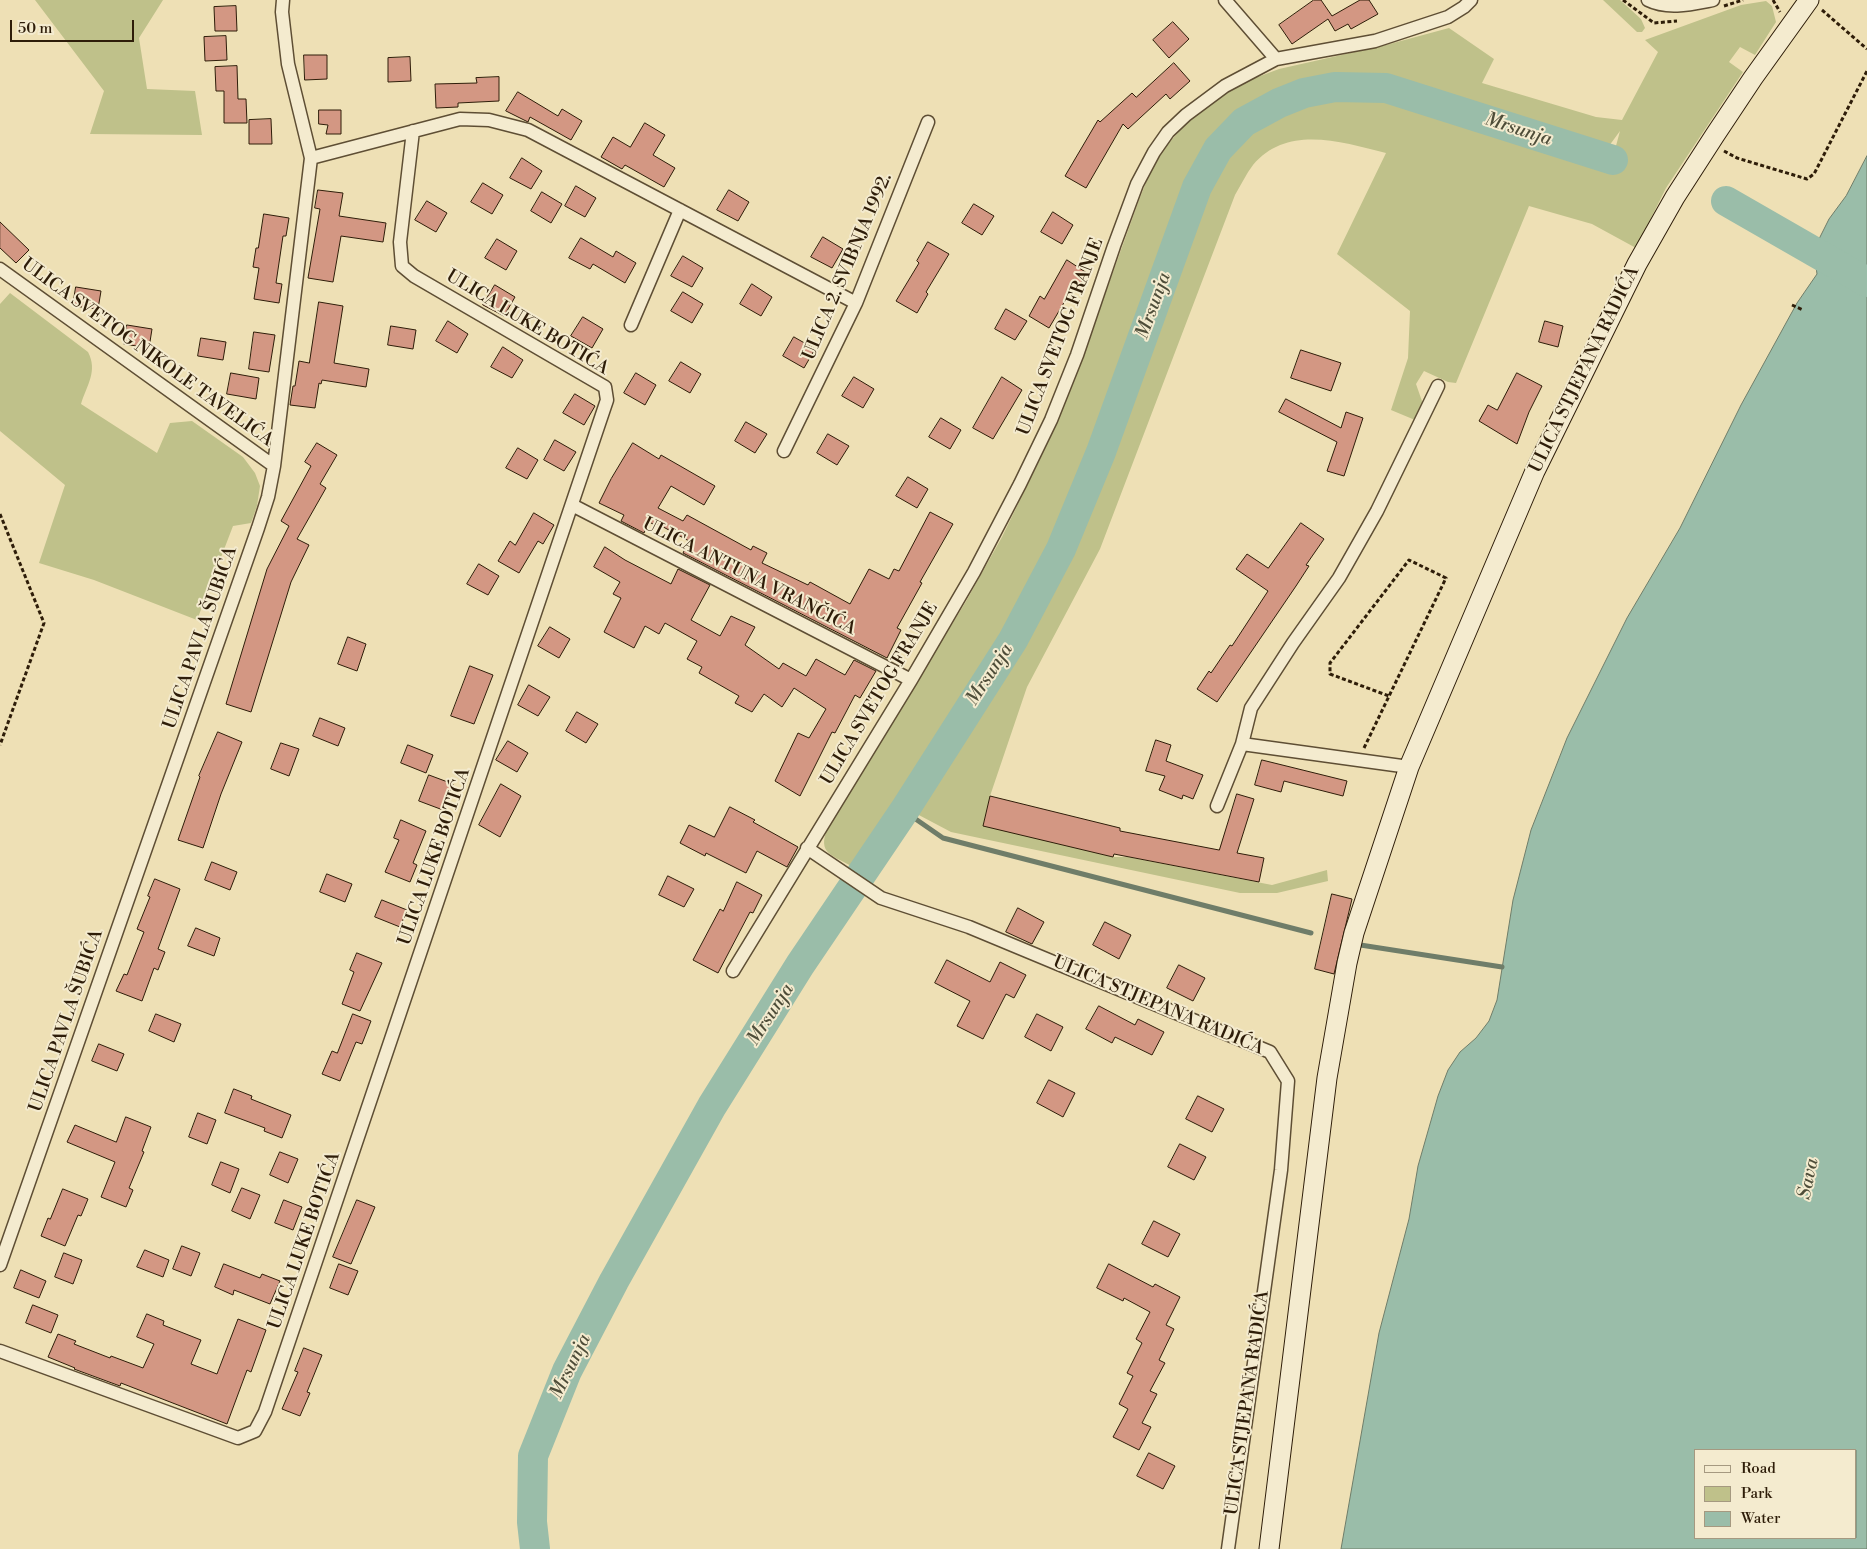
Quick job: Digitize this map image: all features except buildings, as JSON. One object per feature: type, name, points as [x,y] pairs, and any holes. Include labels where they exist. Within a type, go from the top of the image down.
[{"type":"main road","name":"ULICA STJEPANA RADIĆA","points":[[1269,1549],[1326,1078],[1354,933],[1410,767],[1535,471],[1638,264],[1676,197],[1753,78],[1814,4]]},
{"type":"street","name":"ULICA PAVLA ŠUBIĆA","points":[[0,1265],[268,496],[274,466],[311,158],[288,64],[282,12],[283,0]]},
{"type":"street","points":[[1225,0],[1276,59]]},
{"type":"street","name":"ULICA SVETOG FRANJE","points":[[732,971],[911,680],[974,572],[1020,484],[1051,420],[1134,193],[1154,152],[1168,132],[1194,109],[1225,86],[1276,59],[1375,41],[1448,16],[1464,7],[1471,0]]},
{"type":"street","points":[[1648,0],[1657,5],[1686,6],[1713,0]]},
{"type":"street","points":[[311,158],[460,119],[489,120],[528,130],[856,303]]},
{"type":"street","name":"ULICA 2. SVIBNJA 1992.","points":[[784,451],[856,303],[928,122]]},
{"type":"street","name":"ULICA LUKE BOTIĆA","points":[[0,1351],[238,1438],[255,1431],[265,1412],[607,400],[605,387],[414,276],[402,266],[400,242],[413,131]]},
{"type":"street","points":[[631,325],[680,210]]},
{"type":"street","name":"ULICA SVETOG NIKOLE TAVELIĆA","points":[[0,269],[274,466]]},
{"type":"street","points":[[1217,806],[1242,744],[1251,708],[1293,643],[1339,578],[1377,511],[1438,386]]},
{"type":"street","name":"ULICA ANTUNA VRANČIĆA","points":[[572,505],[911,680]]},
{"type":"street","points":[[1242,744],[1410,767]]},
{"type":"street","name":"ULICA STJEPANA RADIĆA","points":[[806,848],[881,898],[969,927],[1270,1052],[1288,1081],[1281,1170],[1228,1549]]},
{"type":"path","points":[[1814,4],[1867,48]]},
{"type":"path","points":[[1723,150],[1737,158],[1807,179],[1814,174],[1867,71]]},
{"type":"path","points":[[1792,305],[1803,310]]},
{"type":"path","points":[[0,514],[44,622],[0,745]]},
{"type":"path","points":[[1358,760],[1389,696],[1446,578],[1409,560],[1330,663],[1330,674],[1389,696]]},
{"type":"green space","points":[[35,0],[163,0],[139,38],[147,89],[195,91],[202,135],[90,134],[104,91]]},
{"type":"green space","points":[[1603,0],[1620,0],[1641,19],[1645,28],[1642,32],[1637,32]]},
{"type":"green space","points":[[1766,1],[1772,6],[1776,22],[1755,55],[1740,47],[1729,62],[1743,72],[1666,188],[1636,248],[1592,224],[1529,206],[1456,383],[1448,382],[1424,371],[1416,384],[1423,404],[1415,420],[1391,410],[1408,358],[1410,311],[1337,254],[1386,153],[1334,141],[1298,140],[1282,144],[1267,152],[1253,165],[1235,195],[1100,549],[1027,687],[990,796],[983,825],[1113,857],[1128,857],[1272,885],[1327,870],[1328,881],[1277,893],[1240,893],[951,832],[915,813],[1050,597],[1090,511],[1199,212],[1219,167],[1240,140],[1263,123],[1291,108],[1355,96],[1391,100],[1448,116],[1609,172],[1620,131],[1609,146],[1415,83],[1399,79],[1364,76],[1331,77],[1299,83],[1270,94],[1243,110],[1220,132],[1199,158],[1183,190],[1111,389],[1055,534],[1025,594],[853,867],[827,851],[824,840],[830,822],[965,603],[1002,537],[1051,436],[1073,383],[1153,165],[1167,145],[1185,125],[1215,100],[1239,84],[1279,69],[1386,45],[1449,28],[1494,59],[1482,83],[1596,117],[1622,120],[1658,52],[1645,40],[1741,5]]},
{"type":"green space","points":[[10,293],[88,352],[91,359],[92,372],[81,404],[157,453],[170,423],[192,421],[243,457],[255,473],[260,486],[257,506],[251,523],[233,526],[197,620],[94,580],[39,563],[65,485],[0,431],[0,304]]},
{"type":"water","name":"Sava","points":[[1867,156],[1867,1549],[1341,1549],[1379,1333],[1409,1219],[1418,1166],[1438,1096],[1448,1070],[1460,1052],[1476,1038],[1489,1021],[1497,1000],[1513,900],[1531,830],[1567,738],[1627,618],[1680,528],[1741,405],[1797,303],[1817,274],[1814,252],[1829,219],[1846,196]]},
{"type":"waterway","name":"Mrsunja","points":[[535,1549],[532,1522],[533,1456],[567,1371],[614,1281],[712,1106],[800,965],[904,811],[1013,640],[1061,549],[1101,452],[1197,187],[1218,149],[1244,122],[1279,103],[1304,93],[1335,87],[1386,88],[1613,160]]},
{"type":"waterway","name":"Mrsunja","points":[[1726,201],[1867,282]]},
{"type":"waterway","points":[[904,811],[943,838],[1311,933]]},
{"type":"waterway","points":[[1354,944],[1502,967]]}]
